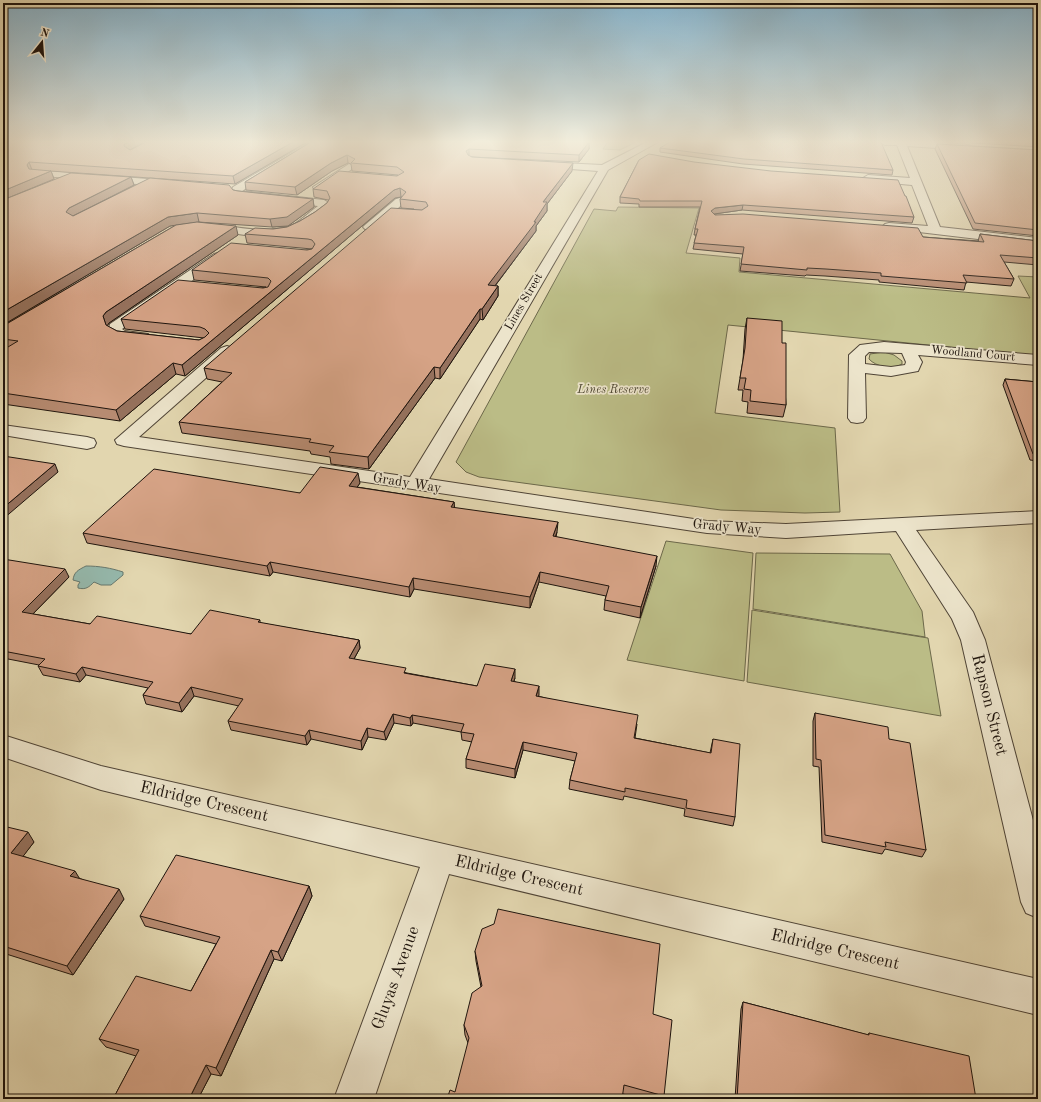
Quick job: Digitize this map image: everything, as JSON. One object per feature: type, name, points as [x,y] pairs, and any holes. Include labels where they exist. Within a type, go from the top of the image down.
[{"type":"street","points":[[199,226],[272,233],[289,230],[324,207],[324,203],[240,195],[238,193]]},
{"type":"street","points":[[300,200],[309,193]]},
{"type":"street","name":"Lines Street","points":[[416,484],[588,193]]},
{"type":"street","points":[[921,193],[935,230]]},
{"type":"street","points":[[358,237],[398,208]]},
{"type":"street","points":[[875,225],[935,230],[1038,242]]},
{"type":"street","points":[[238,243],[254,232]]},
{"type":"street","points":[[158,339],[121,335],[115,331],[115,327],[226,251]]},
{"type":"street","points":[[178,284],[202,286]]},
{"type":"street","name":"Grady Way","points":[[238,341],[124,440],[707,527],[786,531],[1038,517]]},
{"type":"street","name":"Woodland Court","points":[[857,418],[857,355],[865,348],[884,347],[1038,360]]},
{"type":"street","name":"Woodland Court","points":[[856,367],[891,372],[908,370],[912,368],[914,362],[908,349]]},
{"type":"street","points":[[3,430],[87,443]]},
{"type":"street","name":"Rapson Street","points":[[902,525],[964,618],[973,640],[1038,902]]},
{"type":"street","name":"Eldridge Crescent","points":[[3,746],[101,778],[1038,997]]},
{"type":"street","name":"Gluyas Avenue","points":[[354,1099],[439,857]]},
{"type":"green space","name":"Lines Reserve","points":[[618,207],[699,208],[686,253],[740,258],[739,272],[1030,298],[1018,276],[1038,277],[1038,356],[728,325],[715,413],[835,428],[840,512],[805,513],[721,510],[479,477],[466,472],[456,462],[594,209],[616,211]]},
{"type":"green space","points":[[884,352],[894,355],[902,361],[902,364],[894,367],[885,367],[872,362],[869,359],[870,354]]},
{"type":"green space","points":[[666,541],[753,553],[744,681],[627,660]]},
{"type":"green space","points":[[756,553],[890,554],[922,611],[925,637],[753,609]]},
{"type":"green space","points":[[752,610],[928,638],[941,716],[747,682]]},
{"type":"water","points":[[86,566],[114,569],[123,572],[123,575],[111,585],[101,585],[94,582],[87,588],[78,588],[80,582],[73,580],[74,575]]},
{"type":"building","points":[[20,193],[98,193],[69,208],[66,212],[73,216],[119,193],[261,193],[313,199],[287,217],[270,219],[197,213],[168,217],[3,312],[3,200]]},
{"type":"building","points":[[328,193],[390,193],[182,365],[173,363],[116,410],[3,393],[3,350],[18,341],[3,339],[3,326],[176,225],[197,222],[236,226],[106,312],[103,316],[106,325],[117,331],[199,340],[209,333],[200,327],[121,319],[178,280],[263,288],[268,287],[271,281],[268,278],[192,270],[231,243],[307,250],[312,249],[315,244],[312,240],[308,239],[245,234],[255,228],[273,229],[287,227],[315,212],[327,203],[330,198]]},
{"type":"building","points":[[405,193],[550,193],[543,202],[547,202],[534,222],[536,222],[488,285],[498,286],[482,309],[480,309],[440,368],[434,367],[368,457],[329,452],[334,446],[309,442],[311,439],[179,422],[232,373],[204,368],[391,208],[422,210],[428,206],[426,202],[400,199]]},
{"type":"building","points":[[622,193],[904,193],[914,217],[743,205],[715,208],[711,211],[715,215],[743,214],[918,228],[923,237],[984,242],[980,234],[1038,241],[1038,258],[1000,255],[1014,279],[963,275],[967,283],[881,276],[881,273],[807,268],[807,270],[741,264],[744,247],[694,243],[698,229],[695,229],[702,201],[640,201],[639,199],[620,197]]},
{"type":"building","points":[[961,193],[1038,193],[1038,230],[975,223]]},
{"type":"building","points":[[747,318],[782,321],[782,343],[786,343],[786,405],[750,401],[751,390],[744,389],[746,378],[740,378],[745,348]]},
{"type":"building","points":[[1005,379],[1038,382],[1038,454],[1033,454]]},
{"type":"building","points":[[3,456],[55,464],[3,508]]},
{"type":"building","points":[[320,467],[358,473],[349,486],[454,502],[451,507],[558,522],[553,536],[657,556],[641,607],[605,600],[609,586],[540,572],[530,597],[413,578],[409,587],[270,562],[267,566],[83,533],[154,469],[300,493]]},
{"type":"building","points":[[3,559],[65,569],[22,612],[90,624],[97,616],[191,634],[210,610],[260,620],[258,622],[359,640],[349,658],[406,668],[404,673],[477,686],[485,664],[515,669],[511,681],[539,686],[536,696],[638,715],[634,738],[711,753],[713,739],[740,744],[735,817],[686,808],[687,800],[625,788],[625,792],[570,780],[577,753],[523,742],[515,769],[466,759],[474,734],[461,732],[464,724],[412,715],[410,718],[393,714],[384,732],[367,728],[361,741],[309,730],[305,736],[228,721],[243,699],[191,687],[179,703],[143,695],[153,682],[82,667],[76,674],[38,666],[45,659],[3,651]]},
{"type":"building","points":[[815,713],[888,727],[889,739],[910,743],[926,850],[885,842],[886,847],[825,835],[821,760],[816,759]]},
{"type":"building","points":[[3,826],[28,832],[11,853],[75,871],[70,876],[119,889],[67,966],[3,946]]},
{"type":"building","points":[[176,855],[309,886],[278,952],[271,950],[216,1068],[206,1065],[189,1099],[113,1099],[139,1050],[99,1039],[136,976],[191,991],[220,937],[140,916]]},
{"type":"building","points":[[498,909],[660,944],[653,1014],[672,1020],[664,1096],[624,1085],[622,1099],[447,1099],[450,1090],[455,1092],[469,1038],[464,1025],[472,993],[482,986],[475,951],[482,929],[494,924]]},
{"type":"building","points":[[743,1002],[869,1035],[869,1033],[969,1056],[976,1099],[737,1099]]}]
